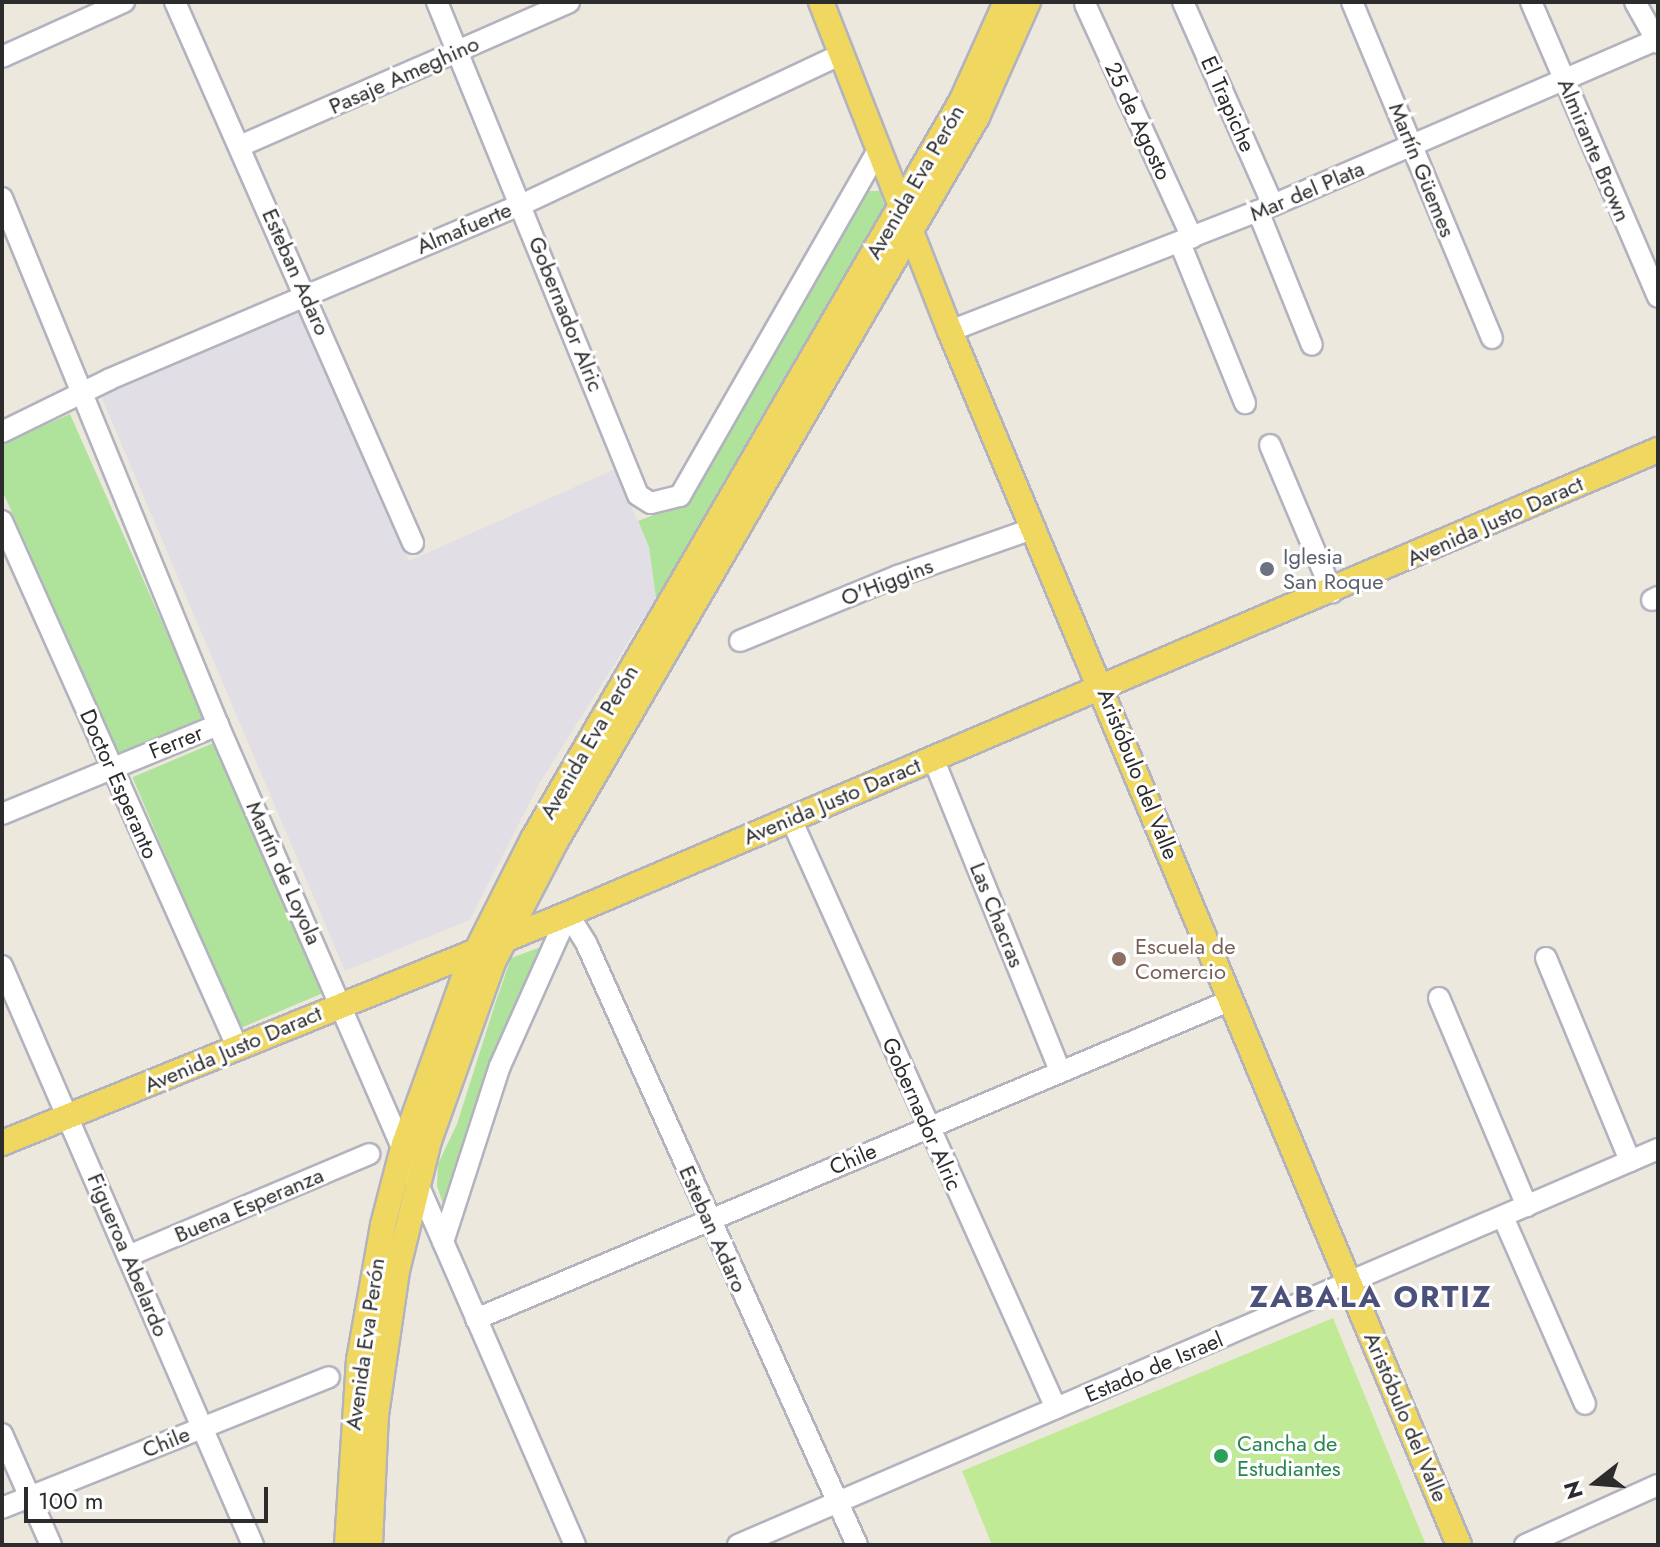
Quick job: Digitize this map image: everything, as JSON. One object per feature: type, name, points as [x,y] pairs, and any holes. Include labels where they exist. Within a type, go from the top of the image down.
[{"type":"main road","name":"Aristóbulo del Valle","points":[[821,2],[950,331],[1102,687],[1459,1545]]},
{"type":"main road","name":"Avenida Eva Perón","points":[[347,1545],[359,1360],[404,1144],[479,948],[540,826],[962,100],[1006,2]]},
{"type":"main road","name":"Avenida Eva Perón","points":[[370,1545],[383,1356],[419,1178],[506,937],[556,841],[977,117],[1028,2]]},
{"type":"main road","name":"Avenida Justo Daract","points":[[2,1143],[568,914],[1332,592],[1658,450]]},
{"type":"street","name":"Esteban Adaro","points":[[175,2],[307,294],[413,543]]},
{"type":"street","name":"Gobernador Alric","points":[[437,2],[523,204],[638,495],[651,503],[680,496],[878,150]]},
{"type":"street","name":"Pasaje Ameghino","points":[[240,146],[569,2]]},
{"type":"street","name":"El Trapiche","points":[[1183,2],[1265,208],[1312,345]]},
{"type":"street","name":"Martín Güemes","points":[[1352,2],[1492,338]]},
{"type":"street","name":"Almirante Brown","points":[[1531,2],[1658,297]]},
{"type":"street","points":[[1635,2],[1657,41]]},
{"type":"street","name":"25 de Agosto","points":[[1085,4],[1186,240],[1245,403]]},
{"type":"street","points":[[2,57],[111,5]]},
{"type":"street","name":"Mar del Plata","points":[[950,331],[1265,208],[1657,41]]},
{"type":"street","name":"Almafuerte","points":[[2,432],[84,396],[110,379],[523,204],[842,54]]},
{"type":"street","name":"Martín de Loyola","points":[[2,198],[218,725],[419,1178],[443,1242],[575,1545]]},
{"type":"street","points":[[1270,445],[1332,592]]},
{"type":"street","name":"Doctor Esperanto","points":[[2,521],[237,1046]]},
{"type":"street","name":"O'Higgins","points":[[740,641],[898,576],[1035,528]]},
{"type":"street","name":"Ferrer","points":[[2,814],[218,725]]},
{"type":"street","name":"Las Chacras","points":[[933,758],[1060,1071]]},
{"type":"street","name":"Gobernador Alric","points":[[791,819],[1056,1408]]},
{"type":"street","name":"Esteban Adaro","points":[[568,914],[587,945],[857,1545]]},
{"type":"street","points":[[443,1242],[500,1066],[568,914]]},
{"type":"street","points":[[1546,958],[1630,1161]]},
{"type":"street","name":"Figueroa Abelardo","points":[[2,966],[71,1116],[253,1545]]},
{"type":"street","points":[[1439,998],[1527,1206]]},
{"type":"street","name":"Chile","points":[[476,1319],[1231,1000]]},
{"type":"street","name":"Estado de Israel","points":[[738,1545],[1658,1149]]},
{"type":"street","name":"Buena Esperanza","points":[[128,1256],[369,1154]]},
{"type":"street","points":[[1503,1217],[1585,1404]]},
{"type":"street","name":"Chile","points":[[2,1508],[329,1377]]},
{"type":"street","points":[[2,1434],[51,1545]]},
{"type":"street","points":[[1525,1545],[1554,1539],[1658,1485]]},
{"type":"shaded area","points":[[300,307],[409,561],[615,469],[649,547],[656,598],[539,784],[470,920],[345,971],[101,396]]},
{"type":"green space","points":[[867,191],[880,191],[886,211],[656,598],[649,547],[638,521],[679,505]]},
{"type":"green space","points":[[70,414],[204,717],[119,754],[2,490],[2,444]]},
{"type":"green space","points":[[218,741],[325,992],[239,1029],[132,777]]},
{"type":"green space","points":[[541,947],[498,1051],[446,1213],[437,1186],[438,1164],[457,1124],[511,958]]},
{"type":"green space","points":[[1333,1318],[1426,1545],[992,1545],[962,1471]]},
{"type":"place","name":"Iglesia San Roque","points":[[1267,569]]},
{"type":"place","name":"Escuela de Comercio","points":[[1119,959]]},
{"type":"place","name":"Cancha de Estudiantes","points":[[1221,1456]]},
{"type":"district","name":"ZABALA ORTIZ","points":[[1371,1297]]}]
